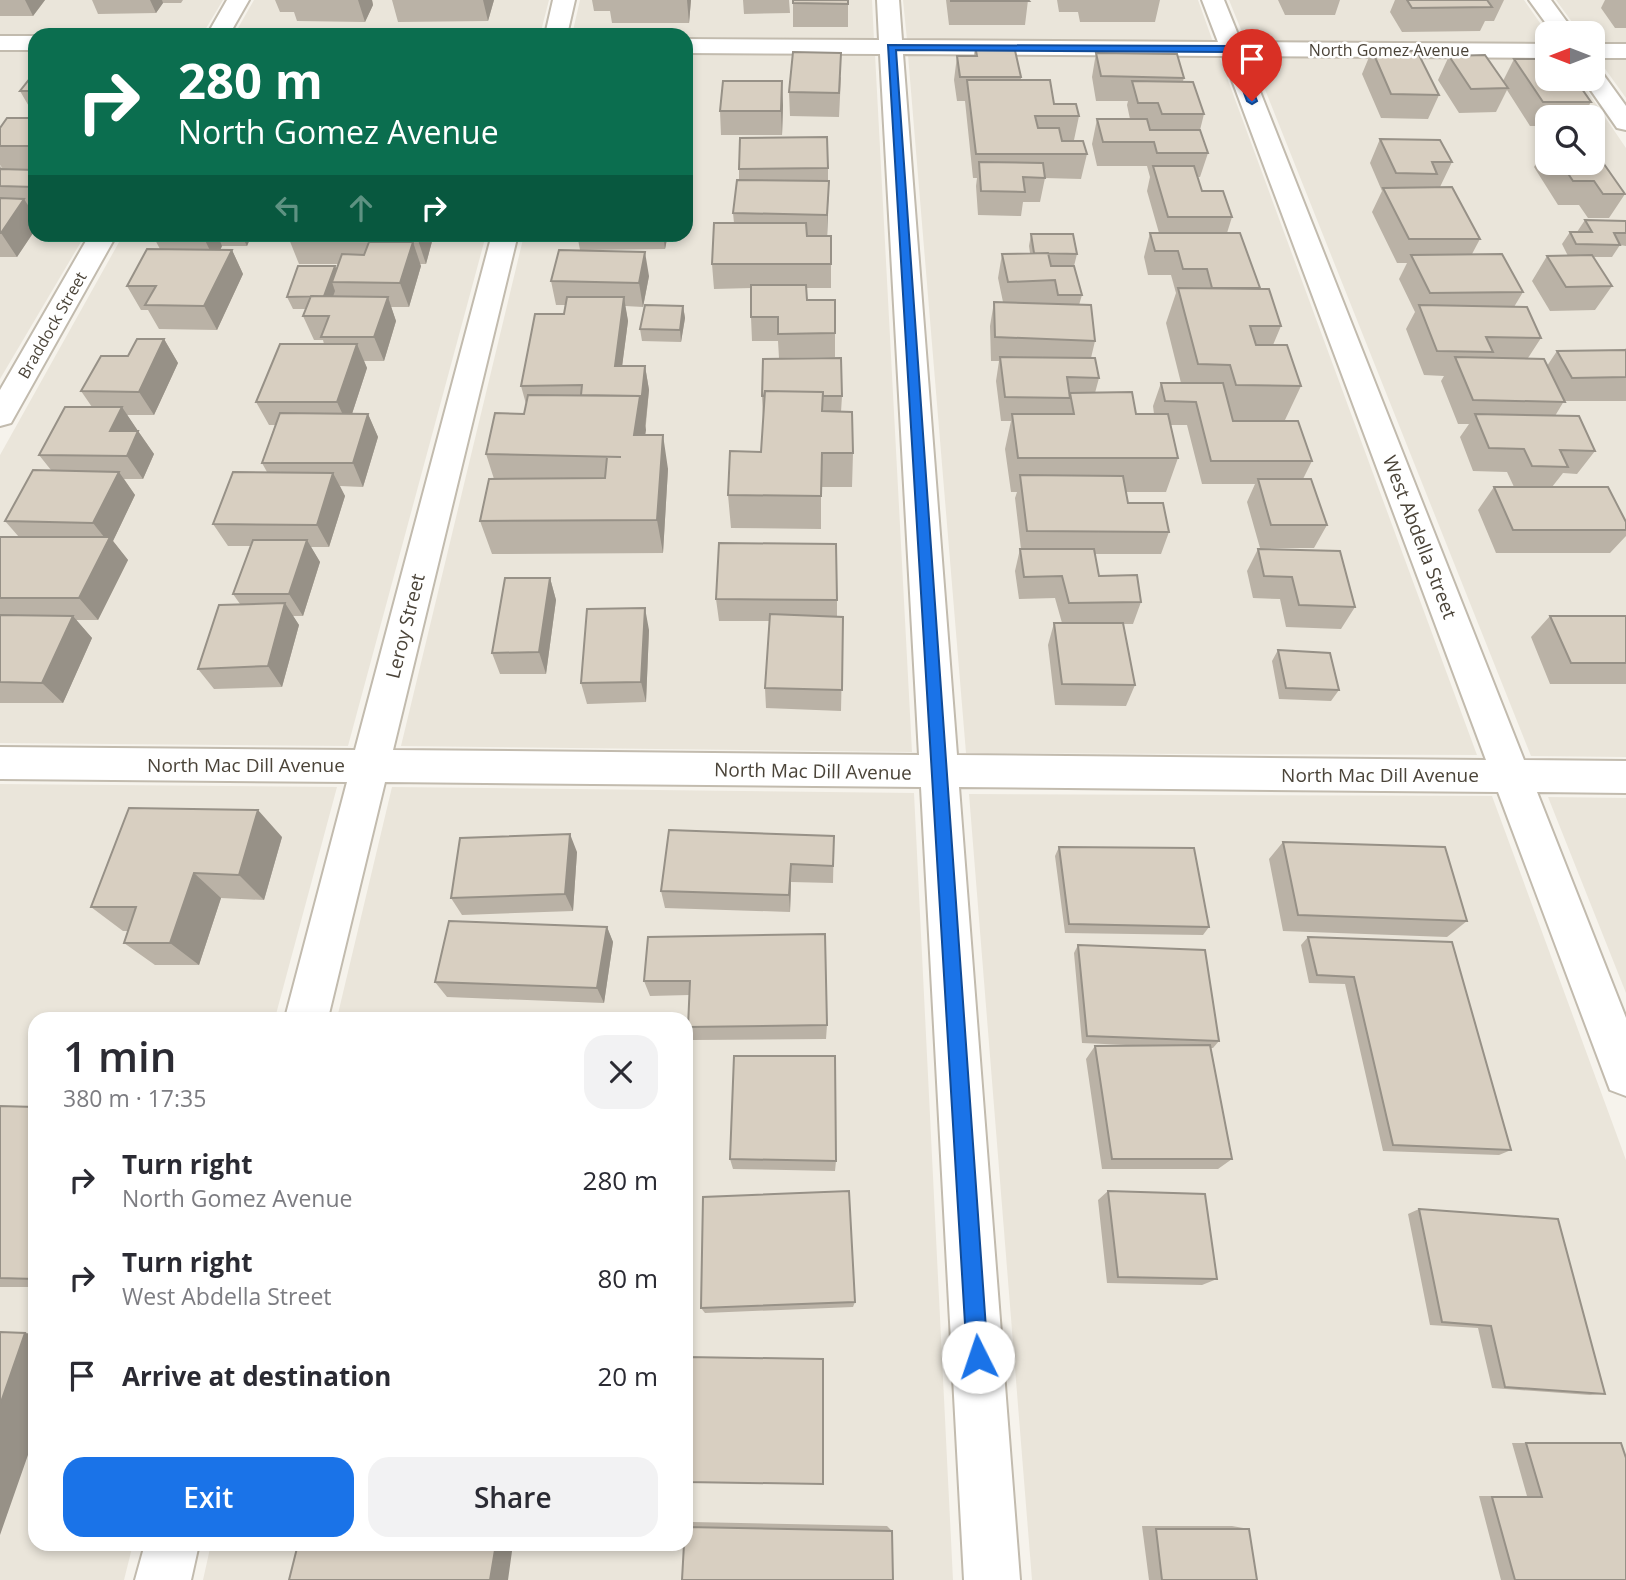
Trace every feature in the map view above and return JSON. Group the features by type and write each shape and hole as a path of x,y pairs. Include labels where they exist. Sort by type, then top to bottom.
{"street":[{"path":"222,28 238,0"},
{"path":"558,28 565,0"},
{"path":"888,0 992,1580"},
{"name":"West Abdella Street","path":"1213,0 1626,1074"},
{"path":"1540,0 1555,21"},
{"path":"0,43 28,43"},
{"name":"North Gomez Avenue","path":"693,46 1535,51"},
{"path":"1605,51 1626,51"},
{"path":"1604,91 1626,122"},
{"name":"Braddock Street","path":"0,416 99,242"},
{"name":"Leroy Street","path":"308,1012 503,242"},
{"name":"North Mac Dill Avenue","path":"0,763 1626,777"},
{"path":"163,1580 170,1551"}],"shaded area":[{"path":"0,0 223,0 206,28 28,28 28,36 0,36"},
{"path":"254,0 549,0 542,28 238,28"},
{"path":"580,0 872,0 874,40 693,37 693,28 574,28"},
{"path":"903,0 1198,0 1213,42 907,40"},
{"path":"1229,0 1524,0 1539,21 1535,21 1535,44 1246,42"},
{"path":"1556,0 1626,0 1626,44 1605,44 1605,21 1571,21"},
{"path":"0,50 28,50 28,242 81,242 0,379"},
{"path":"693,53 875,54 912,752 401,746 522,242 693,242"},
{"path":"908,55 1219,56 1477,755 966,753"},
{"path":"1252,57 1535,58 1535,91 1587,91 1597,105 1535,105 1535,175 1605,175 1605,117 1626,148 1626,757 1531,756"},
{"path":"1605,59 1626,59 1626,98 1605,69"},
{"path":"119,242 484,242 348,746 0,743 0,455"},
{"path":"0,784 337,787 277,1012 28,1012 28,1551 131,1551 124,1580 0,1580"},
{"path":"392,787 914,793 953,1580 203,1580 209,1551 693,1551 693,1012 338,1012"},
{"path":"969,794 1492,796 1626,1160 1626,1580 1032,1580"},
{"path":"1548,797 1626,798 1626,993"}],"building":[{"path":"793,0 848,0 848,4 793,3"},
{"path":"1028,0 1029,1 951,1"},
{"path":"1407,0 1487,0 1492,7 1412,8"},
{"path":"975,46 1014,46 1021,77 960,77 957,56 977,56"},
{"path":"1372,50 1417,51 1439,95 1391,94"},
{"path":"793,52 841,53 839,93 789,92"},
{"path":"1096,53 1177,54 1184,78 1101,76"},
{"path":"1485,55 1508,88 1471,89 1449,56"},
{"path":"1514,59 1535,59 1535,90"},
{"path":"967,80 1050,80 1054,104 1076,104 1079,116 1035,116 1038,128 1059,128 1062,141 1083,141 1087,154 976,154"},
{"path":"28,81 28,91 20,91"},
{"path":"723,81 782,81 781,111 720,111"},
{"path":"1132,81 1193,82 1204,114 1162,114 1158,103 1138,103"},
{"path":"1536,91 1583,91 1591,102 1543,102"},
{"path":"7,118 28,118 28,146 0,146 0,128"},
{"path":"1097,119 1147,119 1150,130 1200,130 1208,153 1157,153 1154,142 1103,142"},
{"path":"827,137 828,168 739,169 740,138"},
{"path":"1380,139 1440,140 1452,162 1432,162 1437,174 1396,173"},
{"path":"979,162 1043,163 1045,178 1023,177 1025,192 981,191"},
{"path":"1153,166 1194,166 1202,191 1223,191 1232,217 1168,217"},
{"path":"1605,166 1625,194 1603,194 1594,181 1573,181 1569,175 1605,175"},
{"path":"0,169 28,170 28,187 0,186"},
{"path":"737,180 829,181 827,215 733,213"},
{"path":"1452,187 1480,239 1409,239 1383,188"},
{"path":"0,198 24,199 1,233 0,233"},
{"path":"1585,220 1626,221 1626,233 1614,233 1620,245 1576,244 1570,232 1592,232"},
{"path":"714,223 806,223 807,236 831,236 831,264 712,264"},
{"path":"1150,233 1240,233 1260,288 1212,288 1207,269 1183,269 1178,251 1155,251"},
{"path":"1031,234 1073,234 1077,254 1034,253"},
{"path":"369,242 413,242 400,283 332,282 342,254 364,255"},
{"path":"147,249 232,250 204,306 145,305 156,286 127,286"},
{"path":"559,250 645,252 639,283 551,281"},
{"path":"1048,253 1051,266 1074,266 1082,295 1058,295 1055,280 1008,282 1002,254"},
{"path":"1502,254 1523,292 1430,293 1411,255"},
{"path":"1592,255 1612,286 1566,287 1547,256"},
{"path":"298,266 335,266 324,296 287,297"},
{"path":"751,285 806,285 807,300 835,300 835,333 778,334 778,317 751,317"},
{"path":"1178,288 1269,289 1281,326 1250,326 1256,345 1287,345 1301,386 1236,385 1230,365 1198,364"},
{"path":"311,296 388,297 374,337 321,337 329,316 303,316"},
{"path":"567,297 624,297 615,366 645,366 641,404 640,396 581,395 582,385 521,386 535,314 564,314"},
{"path":"994,302 1091,305 1095,341 995,337"},
{"path":"645,305 683,306 680,330 640,329"},
{"path":"1419,305 1527,307 1541,338 1486,337 1493,352 1437,351"},
{"path":"137,339 164,339 139,392 81,391 101,356 128,356"},
{"path":"280,344 357,344 337,402 256,402"},
{"path":"1626,350 1626,377 1572,378 1557,351"},
{"path":"1000,357 1095,358 1099,378 1067,377 1070,398 1005,397"},
{"path":"1455,357 1544,359 1565,402 1473,400"},
{"path":"841,358 842,396 823,396 823,392 765,391 762,396 763,359"},
{"path":"1161,383 1223,383 1233,421 1298,421 1312,461 1211,461 1196,402 1165,401"},
{"path":"765,391 823,392 822,411 852,412 853,453 822,453 821,496 728,495 730,451 761,452"},
{"path":"1132,392 1136,414 1168,414 1178,458 1018,458 1012,414 1074,414 1070,393"},
{"path":"528,395 640,396 634,435 663,435 657,520 480,521 489,479 605,478 607,457 621,457 486,454 495,413 524,414"},
{"path":"65,407 122,407 110,431 138,431 127,456 39,455"},
{"path":"280,413 368,414 353,463 262,463"},
{"path":"1475,414 1579,416 1595,451 1560,450 1568,467 1532,466 1524,449 1489,448"},
{"path":"33,470 119,472 93,523 5,521"},
{"path":"233,472 333,473 317,525 213,524"},
{"path":"1020,475 1123,476 1128,503 1163,503 1169,532 1027,531"},
{"path":"1258,479 1311,479 1327,525 1271,525"},
{"path":"1494,487 1608,487 1626,522 1626,530 1513,530"},
{"path":"0,537 110,537 79,598 0,598"},
{"path":"253,540 307,540 289,594 233,594"},
{"path":"719,543 836,544 837,600 716,599"},
{"path":"1020,549 1094,549 1099,576 1137,575 1141,602 1069,603 1062,576 1024,577"},
{"path":"1258,549 1340,551 1355,607 1299,605 1292,577 1264,576"},
{"path":"505,578 550,578 539,652 492,653"},
{"path":"285,603 268,666 198,669 219,605"},
{"path":"645,608 641,682 581,683 587,609"},
{"path":"770,614 843,617 842,690 765,688"},
{"path":"0,615 73,616 42,683 0,682"},
{"path":"1550,616 1626,616 1626,663 1571,663"},
{"path":"1054,623 1123,623 1135,685 1062,684"},
{"path":"1278,650 1330,653 1339,690 1286,688"},
{"path":"129,808 258,810 239,875 194,873 170,943 124,943 136,907 91,907"},
{"path":"669,830 834,836 833,866 791,864 789,895 661,891"},
{"path":"570,834 565,894 451,898 460,838"},
{"path":"1283,842 1445,847 1467,921 1298,915"},
{"path":"1059,847 1194,848 1209,927 1069,924"},
{"path":"449,921 607,927 597,988 435,982"},
{"path":"825,934 827,1025 693,1027 693,1012 689,1012 690,981 644,981 648,937"},
{"path":"1308,937 1452,942 1511,1150 1393,1145 1354,977 1317,975"},
{"path":"1078,945 1205,950 1219,1041 1087,1036"},
{"path":"1210,1045 1232,1159 1112,1159 1095,1046"},
{"path":"734,1056 835,1056 836,1161 730,1159"},
{"path":"0,1106 28,1107 28,1279 0,1278"},
{"path":"849,1191 855,1302 701,1308 703,1197"},
{"path":"1108,1191 1205,1194 1217,1279 1118,1277"},
{"path":"1419,1209 1558,1219 1605,1394 1505,1387 1491,1326 1442,1322"},
{"path":"0,1332 25,1333 0,1405"},
{"path":"693,1357 823,1359 823,1484 693,1482"},
{"path":"1526,1443 1621,1443 1626,1458 1626,1580 1515,1580 1492,1497 1542,1497"},
{"path":"693,1527 892,1531 893,1580 682,1580 684,1551 693,1551"},
{"path":"1156,1529 1249,1529 1257,1580 1162,1580"},
{"path":"296,1551 495,1551 490,1580 289,1580"}],"route":[{"path":"978,1357 891,47 1232,49 1252,101"}]}
